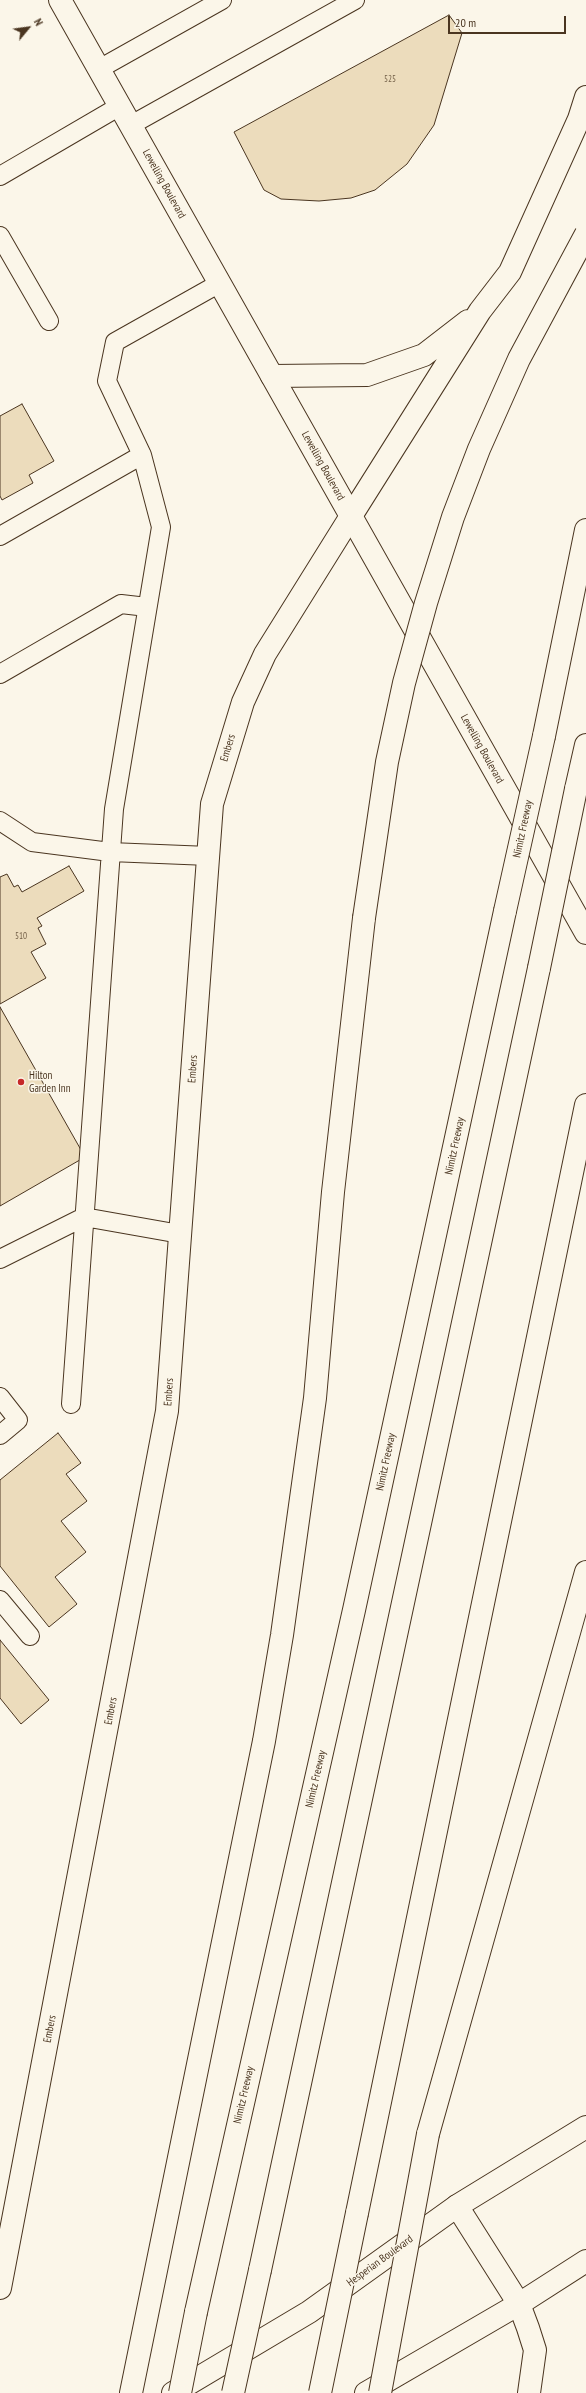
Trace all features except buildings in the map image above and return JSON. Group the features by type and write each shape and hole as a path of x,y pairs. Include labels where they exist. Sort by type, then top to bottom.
{"main road":[{"name":"Lewelling Boulevard","path":"60,0 586,933"},
{"path":"272,376 367,375 424,355 480,311 510,272 579,119 586,97"},
{"path":"131,2393 263,1748 282,1635 315,1398 333,1192 364,918 387,762 404,683 426,603 479,449 519,359 586,234"},
{"name":"Embers","path":"0,2288 167,1411 212,804 243,702 265,654 480,311"},
{"name":"Nimitz Freeway","path":"180,2393 196,2312 354,1610 544,736 586,530"},
{"path":"233,2393 586,745"},
{"path":"320,2393 586,1105"},
{"path":"380,2393 428,2134 586,1572"},
{"name":"Hesperian Boulevard","path":"173,2393 309,2312 457,2206 586,2127"},
{"path":"457,2206 519,2304 535,2350 528,2393"},
{"path":"366,2393 519,2304 586,2261"}],"lane":[{"path":"99,69 222,0"},
{"path":"131,126 355,0"},
{"path":"0,176 120,106"},
{"path":"0,236 49,321"},
{"path":"71,1404 114,809 161,527 142,455 107,381 115,342 220,283"},
{"path":"0,536 142,455"},
{"path":"0,674 121,604 147,607"},
{"path":"0,821 32,842 110,852 209,856"},
{"path":"0,1259 84,1217 180,1234"},
{"path":"0,1397 18,1420 0,1435"},
{"path":"0,1600 30,1636"}],"place":[{"name":"Hilton Garden Inn","path":"21,1082"}]}
